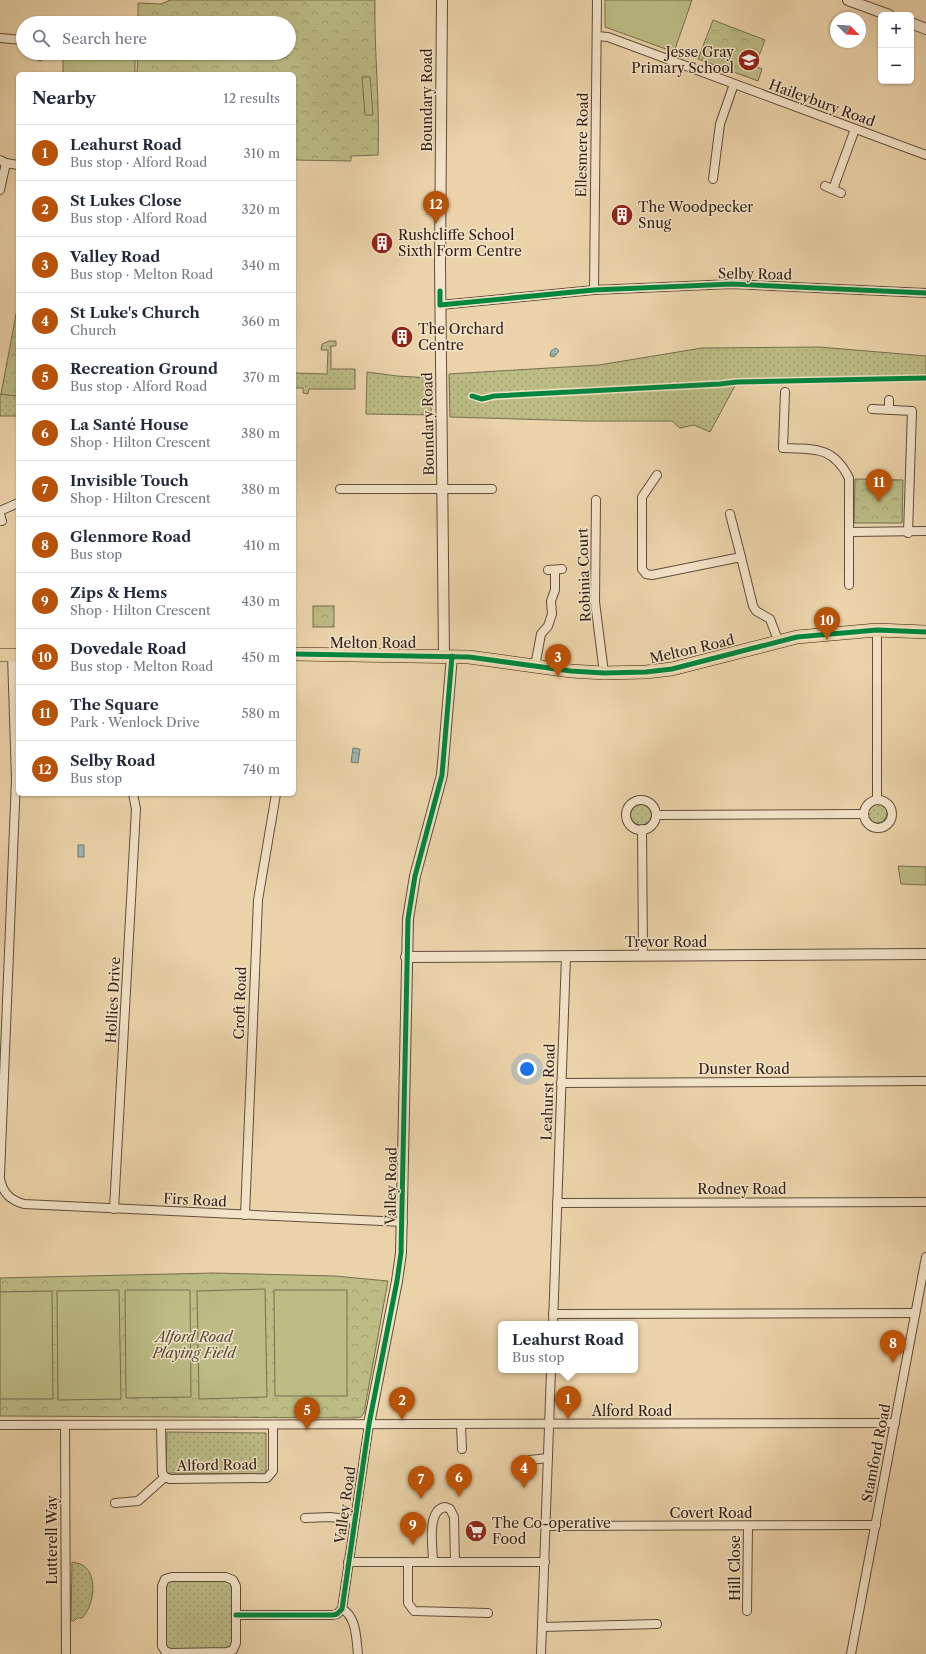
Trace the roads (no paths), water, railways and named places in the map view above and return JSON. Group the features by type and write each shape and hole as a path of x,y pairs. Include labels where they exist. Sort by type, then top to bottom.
{"main road":[{"name":"Melton Road","path":"296,654 448,656 604,673 646,672 672,669 778,640 806,635 877,630 926,632"}],"street":[{"name":"Boundary Road","path":"442,0 440,305 442,488 448,656"},
{"name":"Ellesmere Road","path":"594,290 597,0"},
{"path":"848,0 881,12"},
{"path":"914,24 926,29"},
{"name":"Haileybury Road","path":"597,36 608,37 926,155"},
{"path":"0,38 16,39"},
{"path":"713,179 720,124 734,84"},
{"path":"841,193 829,188 855,129"},
{"path":"0,190 3,162 16,165"},
{"name":"Selby Road","path":"440,305 594,290 732,284 926,293"},
{"path":"785,392 783,448 825,451 847,472 851,484 849,585"},
{"path":"889,400 889,410"},
{"path":"872,409 912,410 908,532"},
{"path":"657,475 642,497 642,569 646,574 652,575 741,557"},
{"path":"340,489 492,489"},
{"name":"Robinia Court","path":"596,500 595,602 604,673"},
{"path":"0,511 16,504"},
{"path":"730,514 753,606 756,611 770,619 778,640"},
{"path":"850,532 926,531"},
{"path":"535,666 541,634 548,626 552,614 551,601 554,590 555,570"},
{"path":"877,630 877,799"},
{"path":"10,655 16,761"},
{"name":"Valley Road","path":"342,1609 369,1424 397,1280 403,1222 406,957 408,919 415,876 442,775 448,656"},
{"path":"0,1175 16,796"},
{"name":"Hollies Drive","path":"114,1209 136,809 133,796"},
{"name":"Croft Road","path":"245,1215 258,900 276,796"},
{"path":"877,799 882,800 889,805 892,813 890,822 882,827 873,827 866,822 863,814 866,805 877,799"},
{"path":"646,800 653,806 656,819 650,826 642,829 633,827 627,820 627,810 632,803 646,800"},
{"path":"656,814 863,814"},
{"path":"642,829 643,956"},
{"name":"Trevor Road","path":"406,957 926,954"},
{"name":"Leahurst Road","path":"553,1321 566,956"},
{"name":"Dunster Road","path":"561,1083 926,1081"},
{"name":"Firs Road","path":"0,1179 7,1196 16,1202 24,1204 403,1222"},
{"name":"Rodney Road","path":"557,1203 926,1202"},
{"name":"Stamford Road","path":"851,1654 926,1257"},
{"path":"553,1314 916,1313"},
{"path":"541,1654 551,1373"},
{"name":"Alford Road","path":"0,1425 895,1423"},
{"path":"461,1424 462,1449"},
{"name":"Lutterell Way","path":"65,1425 66,1654"},
{"name":"Alford Road","path":"161,1425 162,1473 165,1478 170,1479 267,1478 273,1471 273,1425"},
{"path":"530,1460 548,1458"},
{"path":"115,1502 138,1502 165,1478"},
{"path":"433,1562 433,1517 438,1511 445,1507 450,1509 454,1517 455,1562"},
{"name":"Valley Road","path":"305,1518 330,1517 355,1520"},
{"name":"Covert Road","path":"546,1526 876,1525"},
{"name":"Hill Close","path":"747,1611 748,1526"},
{"path":"348,1562 545,1562"},
{"path":"408,1562 408,1602 414,1611 488,1613"},
{"path":"172,1577 226,1577 233,1580 236,1586 236,1615 236,1643 233,1650 227,1652 170,1653 165,1651 162,1646 162,1586 166,1580 172,1577"},
{"path":"236,1615 333,1615 337,1614 342,1609 347,1611 353,1621 358,1654"},
{"path":"542,1627 657,1624"}],"water":[{"path":"556,348 559,351 554,357 550,356 551,351"},
{"path":"353,748 360,749 358,763 351,762"},
{"path":"78,845 84,845 84,857 78,857"}],"place":[{"name":"Jesse Gray Primary School","path":"749,60"},
{"name":"The Woodpecker Snug","path":"622,215"},
{"name":"Selby Road","path":"436,224"},
{"name":"Rushcliffe School Sixth Form Centre","path":"382,243"},
{"name":"The Orchard Centre","path":"402,337"},
{"name":"The Square","path":"879,502"},
{"name":"Dovedale Road","path":"827,640"},
{"name":"Valley Road","path":"558,677"},
{"name":"Glenmore Road","path":"893,1363"},
{"name":"Leahurst Road","path":"568,1419"},
{"name":"St Lukes Close","path":"402,1420"},
{"name":"Recreation Ground","path":"307,1430"},
{"name":"St Luke's Church","path":"524,1488"},
{"name":"La Santé House","path":"459,1497"},
{"name":"Invisible Touch","path":"421,1499"},
{"name":"The Co-operative Food","path":"476,1531"},
{"name":"Zips & Hems","path":"413,1545"}],"park label":[{"name":"Alford Road Playing Field","path":"194,1346"}]}
